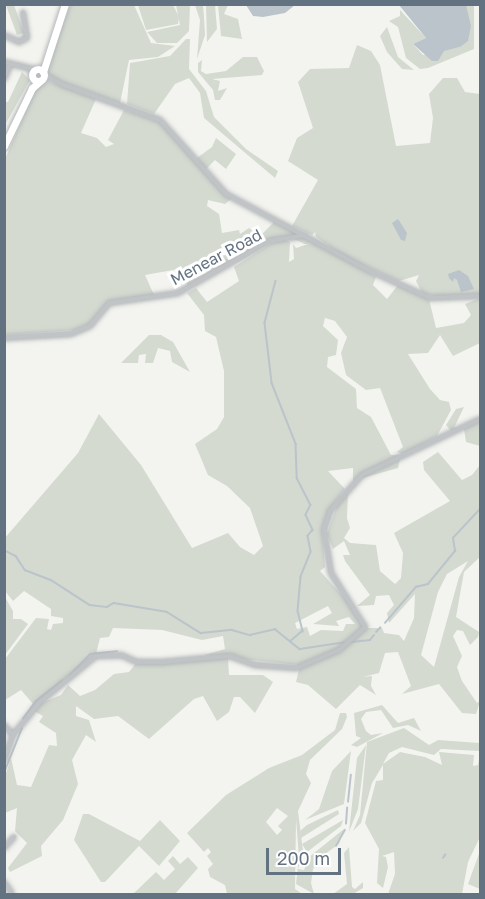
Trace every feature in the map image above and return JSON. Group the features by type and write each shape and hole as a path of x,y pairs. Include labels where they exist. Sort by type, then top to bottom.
{"highway":[{"path":"4,146 44,63 66,4"}],"street":[{"path":"4,35 19,42 25,40 29,33 23,12"},
{"path":"4,62 160,120 226,194 421,295 445,300 480,296"},
{"path":"4,79 10,65"},
{"name":"Menear Road","path":"4,338 71,334 90,326 110,303 178,293 269,242 306,235"},
{"path":"4,761 13,735 40,702 96,656 121,655 146,662 230,656 255,665 297,668 333,653 365,627 331,573 324,530 330,511 362,475 480,419"},
{"path":"4,725 13,735"},
{"path":"4,848 14,837"},
{"path":"4,882 12,894"}],"shaded area":[{"path":"6,5 14,5 24,33 17,35"},
{"path":"70,5 134,5 151,43 175,46 158,57 129,60 120,103 54,79 46,70"},
{"path":"138,5 173,5 179,17 178,24 146,30"},
{"path":"176,5 190,5 189,31 177,43 157,43 147,32 180,25"},
{"path":"195,5 203,5 205,35 197,59 200,20"},
{"path":"206,5 215,5 217,29 207,42"},
{"path":"218,5 228,5 224,14 238,19 242,39 221,36"},
{"path":"246,5 295,5 285,13 263,17 253,16"},
{"path":"399,5 466,5 471,26 468,41 460,47 444,51 438,61 432,61 413,44 426,38"},
{"path":"466,5 474,5 474,49 428,68 420,69 406,58 398,27 389,21 400,16 400,10 426,38 413,44 423,55 460,47"},
{"path":"387,27 398,57 414,70 402,69 387,52 380,36"},
{"path":"186,39 190,39 189,69 206,91 214,117 246,149 278,171 275,178 204,118 200,93 189,78 175,84 154,114 127,104 130,63 170,56"},
{"path":"357,45 371,51 380,65 396,146 430,143 433,118 429,94 443,78 457,78 465,92 480,94 480,294 445,298 422,293 416,281 419,275 399,281 346,257 316,237 315,232 312,235 292,226 318,180 288,161 297,138 313,128 298,82 310,69 349,68"},
{"path":"243,57 257,57 264,71 262,75 212,79 220,81 218,91 227,88 220,100 215,100 213,90 198,72 198,63 202,60 201,71 206,74 226,71"},
{"path":"22,72 30,80 5,125 5,102 8,102"},
{"path":"48,81 96,99 81,133 97,138 106,147 114,144 108,140 124,110 162,123 231,199 225,204 208,200 207,206 219,214 222,233 239,230 240,234 249,228 260,236 275,221 300,234 268,240 188,286 179,269 145,275 154,295 109,301 89,324 74,330 5,335 5,159 36,88"},
{"path":"216,138 236,154 226,169 215,160 206,169 197,158 212,147"},
{"path":"398,219 407,233 405,241 401,240 392,223"},
{"path":"304,237 311,239 376,277 373,285 387,299 398,285 429,299 436,328 464,323 471,315 465,304 480,298 480,343 453,356 440,335 428,353 408,354 430,389 440,400 449,402 451,410 437,436 404,454 397,452 403,447 380,388 366,390 346,375 341,353 347,337 335,321 325,318 323,326 338,340 336,355 328,357 327,367 356,389 357,408 371,417 391,455 401,455 353,481 353,468 328,471 345,489 328,511 322,528 325,567 320,571 356,611 363,628 382,628 384,633 399,635 404,641 414,618 415,594 389,623 387,613 394,605 389,595 376,596 374,605 357,606 370,595 345,561 343,555 350,555 344,541 333,549 327,534 338,502 348,492 347,518 350,528 344,538 350,543 376,545 380,571 395,584 401,578 403,553 394,533 450,501 424,470 423,462 438,452 462,480 472,475 480,465 480,557 464,572 456,617 479,632 478,637 470,645 463,631 457,630 453,636 462,656 457,667 462,681 477,703 480,701 476,714 462,713 439,684 402,694 411,686 398,652 385,653 379,673 363,677 372,676 371,686 376,695 360,685 336,709 308,685 296,682 300,665 204,655 225,649 223,636 202,640 162,630 113,628 109,637 100,638 96,654 34,705 21,690 5,700 5,659 36,618 49,619 47,629 51,630 53,624 63,623 63,618 51,616 51,609 24,591 13,601 5,591 4,539 78,453 99,414 141,465 192,548 228,533 240,547 254,555 263,546 250,508 227,486 208,475 195,444 217,429 224,417 224,371 216,337 205,331 204,315 187,293 196,288 207,302 239,281 234,267 272,243 285,240 290,242 289,262 294,259 293,244 296,248 314,242 305,244 294,239","holes":["468,561 459,577 434,667 421,655 438,592 447,574","328,606 332,613 313,624 339,626 336,621 349,617 355,624 346,624 343,631 321,630 310,636 307,627 297,629 295,623"]},
{"path":"459,270 468,276 474,289 461,292 457,280 454,278 453,282 449,278 448,274"},
{"path":"149,335 161,335 173,342 190,372 172,362 170,351 158,348 153,363 145,363 146,354 139,355 138,363 121,363"},
{"path":"464,407 454,428 460,427 451,431 446,425 456,409"},
{"path":"480,421 480,446 466,442 464,429"},
{"path":"400,459 398,468 359,479 363,475"},
{"path":"5,597 13,611 13,619 21,619 28,624 5,655"},
{"path":"228,658 229,675 263,675 273,682 255,713 240,697 234,697 229,712 217,721 203,696 194,699 149,739 118,716 94,719 76,706 76,716 89,720 96,742 86,735 72,760 78,784 63,820 41,846 42,856 10,872 8,868 27,843 15,831 17,808 5,813 5,776 11,758 17,785 31,787 49,745 57,746 56,733 39,722 43,716 34,711 41,703 61,695 68,685 80,696 95,690 114,674 129,672 136,663"},
{"path":"382,705 398,723 414,718 421,731 408,725 393,728 381,710 366,712 361,719 366,731 371,735 383,733 357,747 351,745 361,738 356,736 354,713"},
{"path":"340,713 346,713 347,717 342,729 310,760 306,774 311,783 298,811 303,851 298,869 304,870 309,857 344,829 339,844 322,856 313,869 311,883 314,894 296,884 299,857 296,819 295,889 302,894 227,894 225,885 210,877 208,869 213,864 207,856 211,852 208,848 204,852 187,833 226,795 269,768 302,755 335,730","holes":["277,808 288,816 278,826 282,830 277,835 266,822"]},
{"path":"404,728 429,745 438,740 480,743 480,751 441,749 434,755 402,747 389,753 383,764 400,752 425,757 442,765 439,752 474,755 473,766 478,765 480,754 480,837 468,862 462,894 388,894 395,874 394,852 382,856 386,857 388,867 383,888 377,883 379,849 365,823 376,781 383,780 383,765 372,783 361,823 353,831 360,815 367,742"},
{"path":"366,745 358,809 349,832 357,758"},
{"path":"351,751 344,804 305,820 319,809 332,771"},
{"path":"338,810 339,814 301,838 300,831 307,825"},
{"path":"83,814 89,814 140,841 160,820 180,841 159,866 139,846 105,882 101,882 74,840"},
{"path":"343,820 341,826 307,852 302,844"},
{"path":"349,847 352,887 355,889 363,882 363,888 353,894 333,894 347,884 344,853"},
{"path":"480,851 480,889 468,884"},
{"path":"173,856 180,864 188,857 198,868 175,894 133,894 156,872 164,880 175,869 168,861"}],"waterway":[{"path":"276,281 265,323 272,383 296,444 297,478 311,505 306,515 313,530 308,536 311,552 301,577 298,611 303,631 291,641"},
{"path":"385,623 416,587 428,584 455,551 453,538 480,509"},
{"path":"4,550 16,556 25,570 51,580 90,605 107,607 114,603 167,612 201,633 232,630 250,635 275,629 300,649 347,642"},
{"path":"376,632 380,628"},
{"path":"352,642 370,640 374,635"},
{"path":"70,675 90,654 117,651"},
{"path":"23,719 36,701 62,681"},
{"path":"4,773 22,728"},
{"path":"348,802 351,775"},
{"path":"346,824 347,808"},
{"path":"336,846 345,830"}]}
